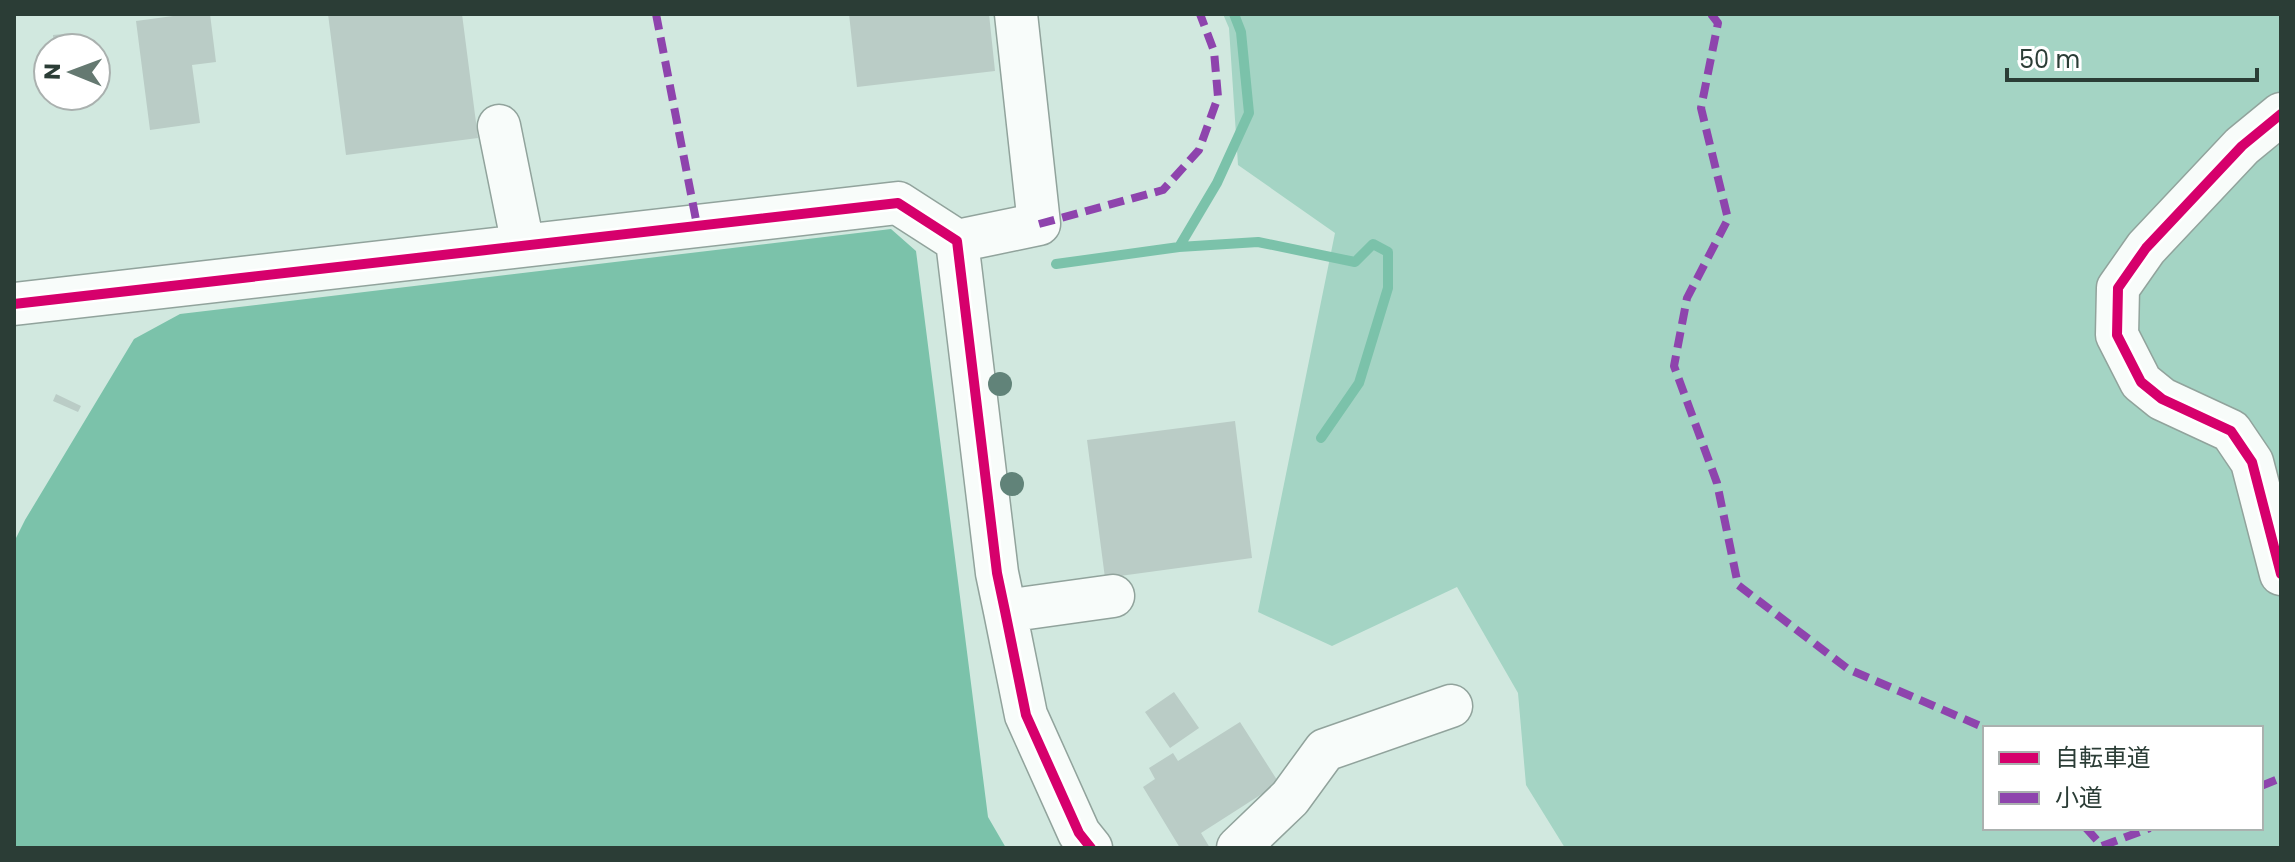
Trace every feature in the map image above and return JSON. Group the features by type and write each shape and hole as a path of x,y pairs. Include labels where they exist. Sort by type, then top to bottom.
{"street":[{"path":"14,304 898,203 957,241 1039,224 1016,14"},
{"path":"2281,114 2242,146 2146,248 2118,288 2117,335 2141,382 2162,399 2231,431 2252,462 2281,574"},
{"path":"499,126 523,245"},
{"path":"957,241 995,558 1026,715 1079,833 1091,848"},
{"path":"1005,611 1113,596"},
{"path":"1238,848 1290,798 1325,750 1451,706"}],"shaded area":[{"path":"1223,14 2281,14 2281,848 1565,848 1526,785 1518,693 1457,587 1332,646 1258,612 1335,233 1238,165 1229,28"},
{"path":"891,229 916,251 988,817 1006,848 14,848 14,542 134,339 180,314"}],"building":[{"path":"210,14 216,62 192,65 200,123 150,130 136,21"},
{"path":"328,14 462,14 478,138 346,155"},
{"path":"849,14 989,14 995,71 857,87"},
{"path":"56,394 81,406 78,412 53,401"},
{"path":"1235,421 1252,558 1105,578 1087,440"},
{"path":"1174,692 1199,728 1170,748 1145,712"},
{"path":"1240,722 1279,783 1201,833 1210,848 1180,848 1143,787 1155,779 1149,768 1173,753 1178,761"}],"waterway":[{"path":"1056,264 1179,247 1217,183 1249,113 1241,32 1234,14"},
{"path":"1179,247 1258,242 1355,262 1373,244 1388,252 1388,288 1359,383 1321,438"}],"marked path":[{"path":"656,14 697,225"},
{"path":"1039,224 1163,190 1199,150 1218,97 1214,51 1200,14"},
{"path":"1711,14 1718,23 1701,108 1728,219 1687,298 1674,366 1717,483 1738,585 1848,669 1983,727"},
{"path":"2263,785 2281,778"},
{"path":"2088,830 2102,846 2145,830"}],"cycle path":[{"path":"2281,114 2242,146 2146,248 2118,288 2117,335 2141,382 2162,399 2231,431 2252,462 2281,574"},
{"path":"14,304 898,203 957,241 997,573 1026,715 1079,833 1091,848"}]}
